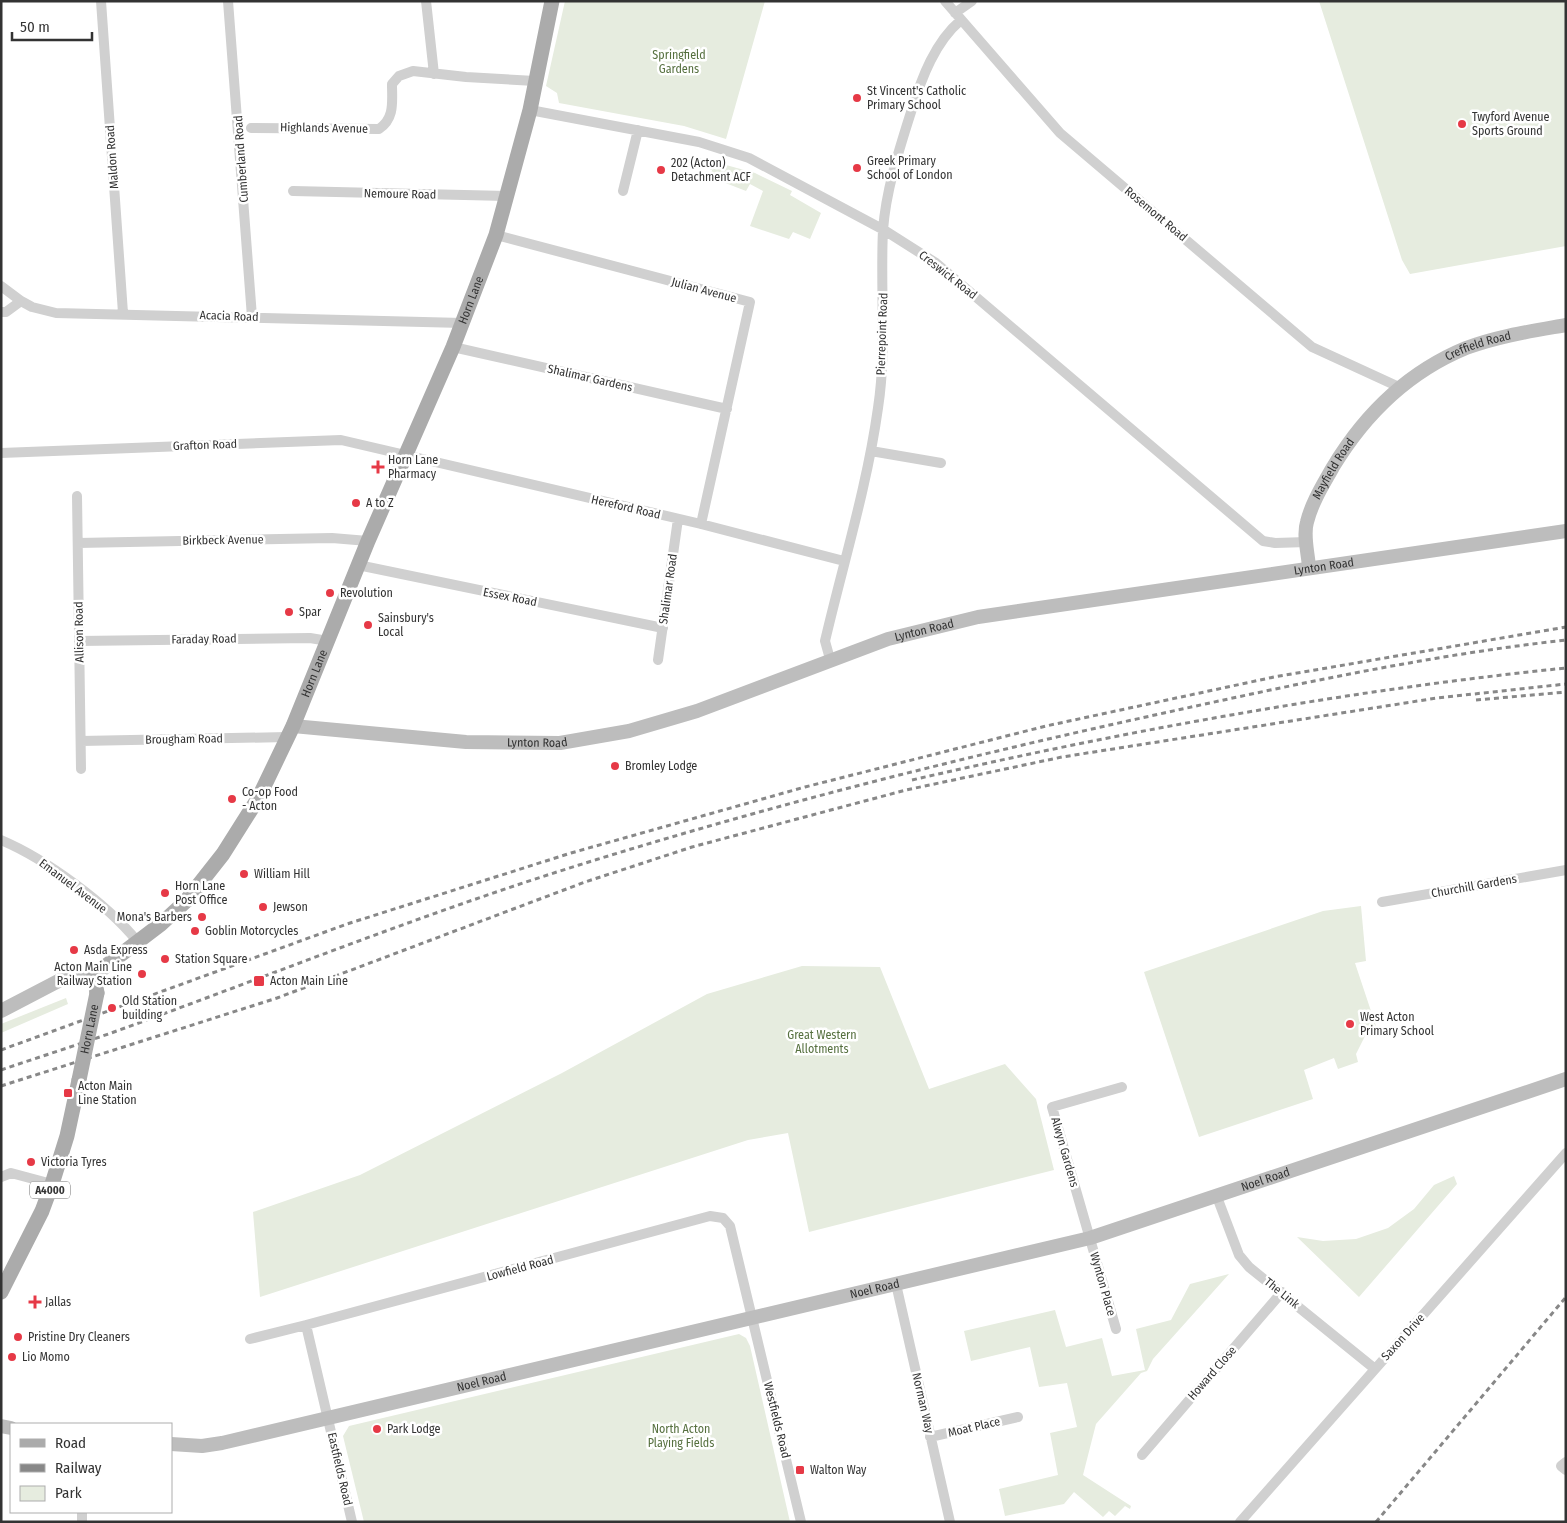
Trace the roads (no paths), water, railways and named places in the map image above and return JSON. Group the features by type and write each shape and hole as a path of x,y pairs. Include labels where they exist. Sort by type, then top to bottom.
{"main road":[{"name":"Horn Lane","path":"1,1292 42,1211 67,1136 97,993 94,975 161,924 186,901 223,854 258,797 290,732 368,541 407,456 463,323 496,234 530,110 552,1"}],"street":[{"name":"Maldon Road","path":"101,1 123,313"},
{"name":"Cumberland Road","path":"228,1 252,316"},
{"path":"426,1 434,74"},
{"name":"Rosemont Road","path":"945,1 1060,133 1312,347 1399,387"},
{"name":"Pierrepoint Road","path":"830,659 825,641 871,451 879,406 882,356 884,230 902,142 919,86 947,32 972,1"},
{"name":"Highlands Avenue","path":"251,128 379,129 388,122 392,109 392,84 399,76 413,70 434,74 536,81"},
{"name":"Creswick Road","path":"530,110 699,142 750,158 884,230 936,263 1263,541 1275,543 1307,542"},
{"path":"623,191 638,130"},
{"name":"Nemoure Road","path":"293,191 507,196"},
{"name":"Julian Avenue","path":"496,234 750,302 701,524"},
{"name":"Acacia Road","path":"1,286 32,307 56,313 252,316 463,323"},
{"path":"1,312 6,312 21,300"},
{"name":"Creffield Road","path":"1399,387 1425,370 1466,348 1502,337 1566,325"},
{"name":"Shalimar Gardens","path":"453,347 726,409"},
{"name":"Mayfield Road","path":"1309,567 1306,524 1323,485 1348,442 1379,404 1399,387"},
{"name":"Grafton Road","path":"1,453 342,440 407,456"},
{"path":"871,451 940,463"},
{"name":"Hereford Road","path":"407,456 701,524 844,561"},
{"name":"Allison Road","path":"77,496 81,769"},
{"name":"Shalimar Road","path":"658,660 678,519"},
{"name":"Lynton Road","path":"290,732 466,742 560,743 629,731 697,711 830,659 888,639 978,617 1309,567 1566,531"},
{"name":"Birkbeck Avenue","path":"78,542 332,538 368,541"},
{"name":"Essex Road","path":"358,565 663,628"},
{"name":"Faraday Road","path":"79,641 310,638 328,641"},
{"name":"Brougham Road","path":"81,741 290,732"},
{"name":"Emanuel Avenue","path":"1,840 35,858 64,878 121,921 137,941"},
{"name":"Churchill Gardens","path":"1382,902 1566,870"},
{"path":"1,1011 68,976 94,975"},
{"name":"Noel Road","path":"172,1444 202,1446 222,1443 1090,1238 1566,1079"},
{"name":"Alwyn Gardens","path":"1090,1238 1052,1107 1122,1087"},
{"name":"Saxon Drive","path":"1240,1522 1566,1153"},
{"path":"1,1177 11,1173 52,1184"},
{"name":"The Link","path":"1217,1197 1239,1255 1249,1267 1375,1369"},
{"name":"Lowfield Road","path":"250,1340 710,1216 723,1218 730,1226 753,1319"},
{"name":"Wynton Place","path":"1090,1238 1116,1329"},
{"name":"Norman Way","path":"896,1284 950,1522"},
{"name":"Howard Close","path":"1142,1455 1282,1292"},
{"name":"Westfields Road","path":"753,1319 801,1522"},
{"path":"306,1325 328,1417"},
{"name":"Eastfields Road","path":"328,1417 352,1522"},
{"name":"Moat Place","path":"930,1437 1018,1417"},
{"path":"1566,1462 1561,1466 1566,1470"}],"railway":[{"path":"1,1050 347,924 571,853 805,787 1046,726 1274,677 1566,627"},
{"path":"1,1070 110,1034 464,903 579,865 724,822 1016,746 1264,691 1414,662 1566,640"},
{"path":"912,780 1074,745 1238,714 1402,688 1566,668"},
{"path":"1,1086 277,998 585,882 692,847 906,790 1062,757 1437,698 1566,684"},
{"path":"1476,700 1566,692"},
{"path":"1376,1522 1566,1297"}],"place":[{"name":"St Vincent's Catholic Primary School","path":"857,98"},
{"name":"Twyford Avenue Sports Ground","path":"1462,124"},
{"name":"Greek Primary School of London","path":"857,168"},
{"name":"202 (Acton) Detachment ACF","path":"661,170"},
{"name":"Horn Lane Pharmacy","path":"378,467"},
{"name":"A to Z","path":"356,503"},
{"name":"Revolution","path":"330,593"},
{"name":"Spar","path":"289,612"},
{"name":"Sainsbury's Local","path":"368,625"},
{"name":"Bromley Lodge","path":"615,766"},
{"name":"Co-op Food - Acton","path":"232,799"},
{"name":"William Hill","path":"244,874"},
{"name":"Horn Lane Post Office","path":"165,893"},
{"name":"Jewson","path":"263,907"},
{"name":"Mona's Barbers","path":"202,917"},
{"name":"Goblin Motorcycles","path":"195,931"},
{"name":"Asda Express","path":"74,950"},
{"name":"Station Square","path":"165,959"},
{"name":"Acton Main Line Railway Station","path":"142,974"},
{"name":"Acton Main Line","path":"259,981"},
{"name":"Old Station building","path":"112,1008"},
{"name":"West Acton Primary School","path":"1350,1024"},
{"name":"Acton Main Line Station","path":"68,1093"},
{"name":"Victoria Tyres","path":"31,1162"},
{"name":"Jallas","path":"35,1302"},
{"name":"Pristine Dry Cleaners","path":"18,1337"},
{"name":"Lio Momo","path":"12,1357"},
{"name":"Park Lodge","path":"377,1429"},
{"name":"Walton Way","path":"800,1470"}],"park label":[{"name":"Springfield Gardens","path":"679,62"},
{"name":"Great Western Allotments","path":"822,1042"},
{"name":"North Acton Playing Fields","path":"681,1436"}]}
